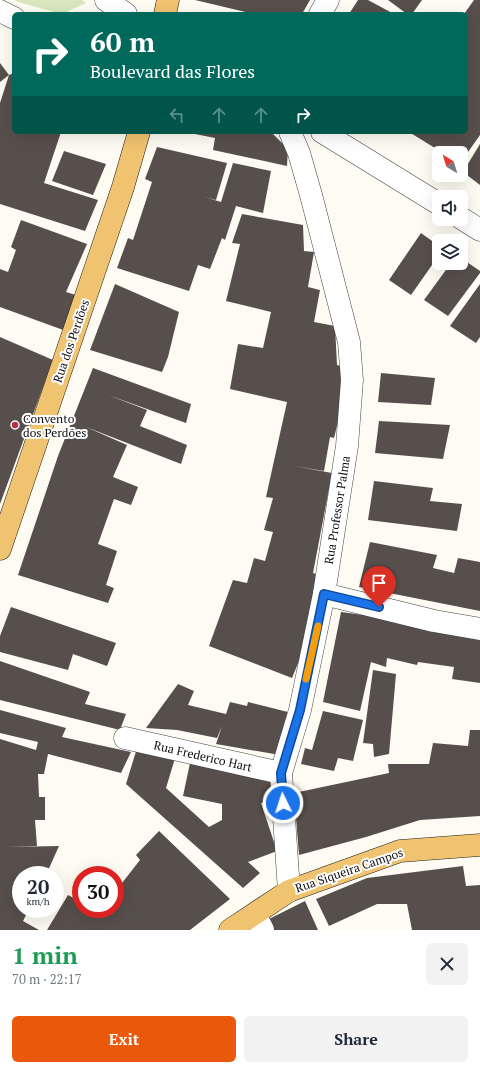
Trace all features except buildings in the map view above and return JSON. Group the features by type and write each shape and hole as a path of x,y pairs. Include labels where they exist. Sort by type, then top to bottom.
{"main road":[{"path":"166,12 168,0"},
{"name":"Rua dos Perdões","path":"0,549 123,186 138,134"},
{"name":"Rua Siqueira Campos","path":"230,930 259,922 288,891 400,851 480,845"}],"street":[{"path":"321,12 328,0"},
{"path":"0,11 12,17"},
{"name":"Rua Professor Palma","path":"288,891 281,773 300,710 324,594 347,446 351,372 349,342 345,326 311,195 299,153 291,134"},
{"path":"325,134 432,200"},
{"path":"468,222 480,230"},
{"path":"324,594 434,621 480,629"},
{"name":"Rua Frederico Hart","path":"125,738 281,773"}],"green space":[{"path":"15,0 82,0 86,3 66,12 55,12"}],"slow traffic":[{"path":"306,679 318,626"}],"place":[{"name":"Convento dos Perdões","path":"15,425"}],"route":[{"path":"283,803 281,773 300,710 324,594 379,607"}]}
